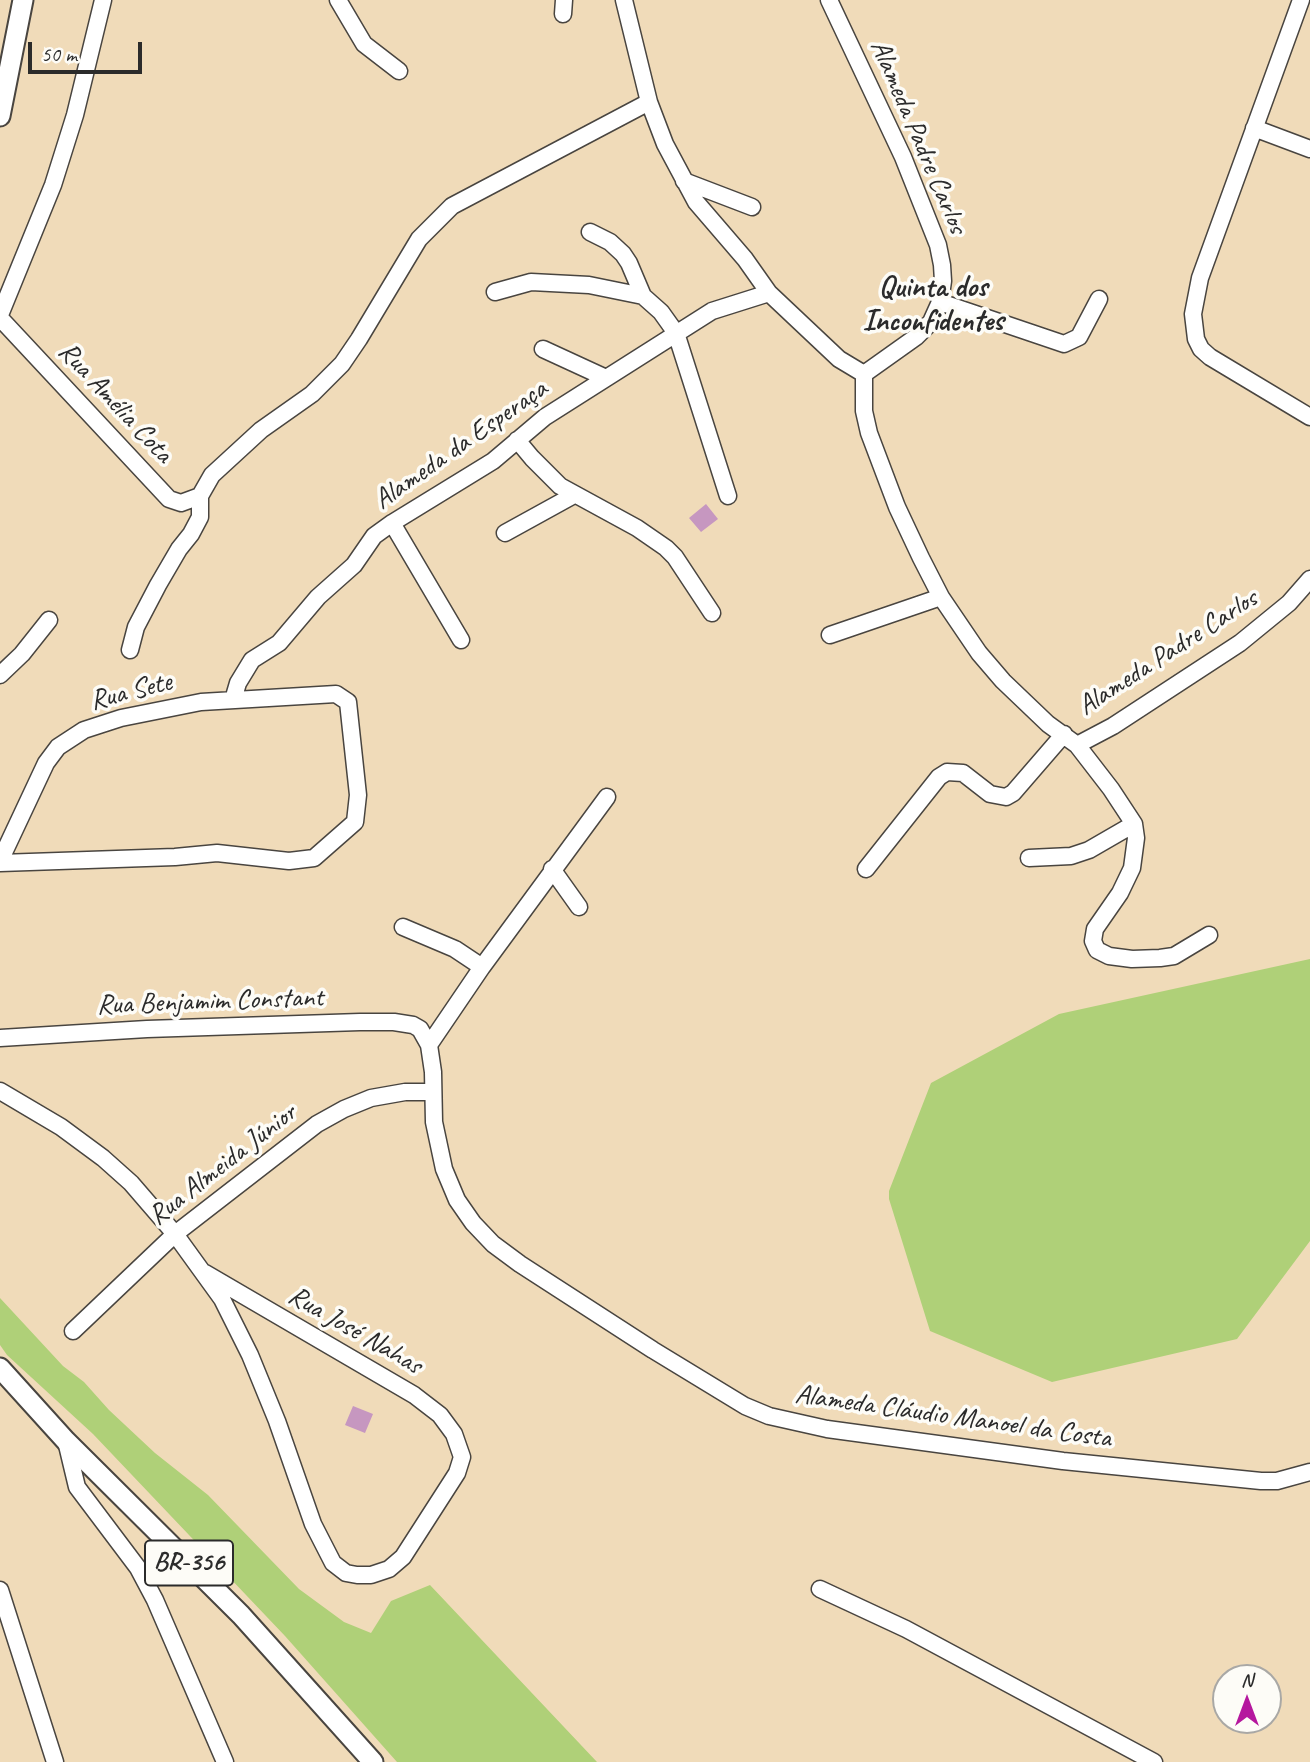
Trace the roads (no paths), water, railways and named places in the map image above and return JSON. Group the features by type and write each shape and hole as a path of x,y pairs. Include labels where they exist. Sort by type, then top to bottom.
{"main road":[{"path":"0,116 23,0"},
{"name":"BR-356","path":"0,1368 66,1441 241,1615 373,1762"}],"street":[{"path":"0,317 53,185 75,115 103,0"},
{"path":"338,0 364,44 400,71"},
{"path":"624,0 649,103 665,144 696,202 745,258 769,293 839,359 864,374"},
{"name":"Alameda Padre Carlos","path":"829,0 903,157 937,245 943,281 940,302 931,322 923,331 864,374 864,411 869,433 897,507 941,597 964,634 1003,681 1048,723 1070,739 1113,726 1240,643 1289,603 1310,579"},
{"path":"1301,0 1200,278 1195,297 1193,327 1201,349 1210,357 1310,417"},
{"path":"130,650 136,627 158,584 200,517 200,496 212,475 261,430 312,394 342,365 418,239 452,206 649,103"},
{"path":"1254,128 1310,149"},
{"path":"684,181 752,207"},
{"path":"590,232 610,242 623,254 643,296 662,312 676,333 728,496"},
{"path":"495,292 523,283 555,282 589,285 643,296"},
{"name":"Alameda da Esperaça","path":"233,699 238,683 252,660 279,643 318,597 354,565 374,536 494,461 545,417 676,333 712,311 769,293"},
{"path":"940,302 1064,344 1079,337 1099,299"},
{"name":"Rua Amélia Cota","path":"0,317 169,499 181,503 200,496"},
{"path":"543,349 606,378"},
{"path":"517,440 560,486 637,528 666,548 675,557 712,613"},
{"path":"505,533 574,495"},
{"path":"392,523 461,640"},
{"path":"830,635 941,597"},
{"path":"0,675 22,654 49,620"},
{"name":"Rua Sete","path":"336,694 348,702 358,795 355,822 314,858 289,861 217,853 175,857 0,862 46,763 58,747 84,730 121,718 201,702 233,699 336,694"},
{"path":"866,869 939,778 947,772 963,773 990,794 1006,797 1070,739 1111,789 1134,824 1135,859 1120,893 1095,929 1093,941 1097,950 1109,956 1132,959 1160,958 1174,956 1209,935"},
{"path":"429,1045 482,967 607,797"},
{"path":"1029,858 1071,856 1089,850 1134,824"},
{"path":"552,870 579,907"},
{"path":"403,927 455,949 482,967"},
{"name":"Rua Benjamim Constant","path":"0,1038 147,1029 360,1022 405,1023 420,1029"},
{"name":"Alameda Cláudio Manoel da Costa","path":"420,1029 429,1045 436,1141 457,1200 473,1223 493,1244 653,1350 760,1413 867,1436 1212,1478 1273,1481 1310,1472"},
{"path":"0,1091 61,1127 103,1158 131,1183 205,1273"},
{"name":"Rua Almeida Júnior","path":"73,1331 175,1234 317,1124 371,1098 405,1092 433,1092"},
{"name":"Rua José Nahas","path":"205,1273 414,1395 448,1424 462,1451 461,1464 397,1564 371,1575 357,1575 339,1569 327,1553 313,1524 277,1421 250,1355 222,1299 205,1273"},
{"path":"66,1441 78,1487 138,1568 155,1600 225,1762"},
{"path":"820,1589 906,1629 1154,1762"},
{"path":"0,1590 55,1762"}],"district":[{"name":"Quinta dos Inconfidentes","path":"933,305"}]}
